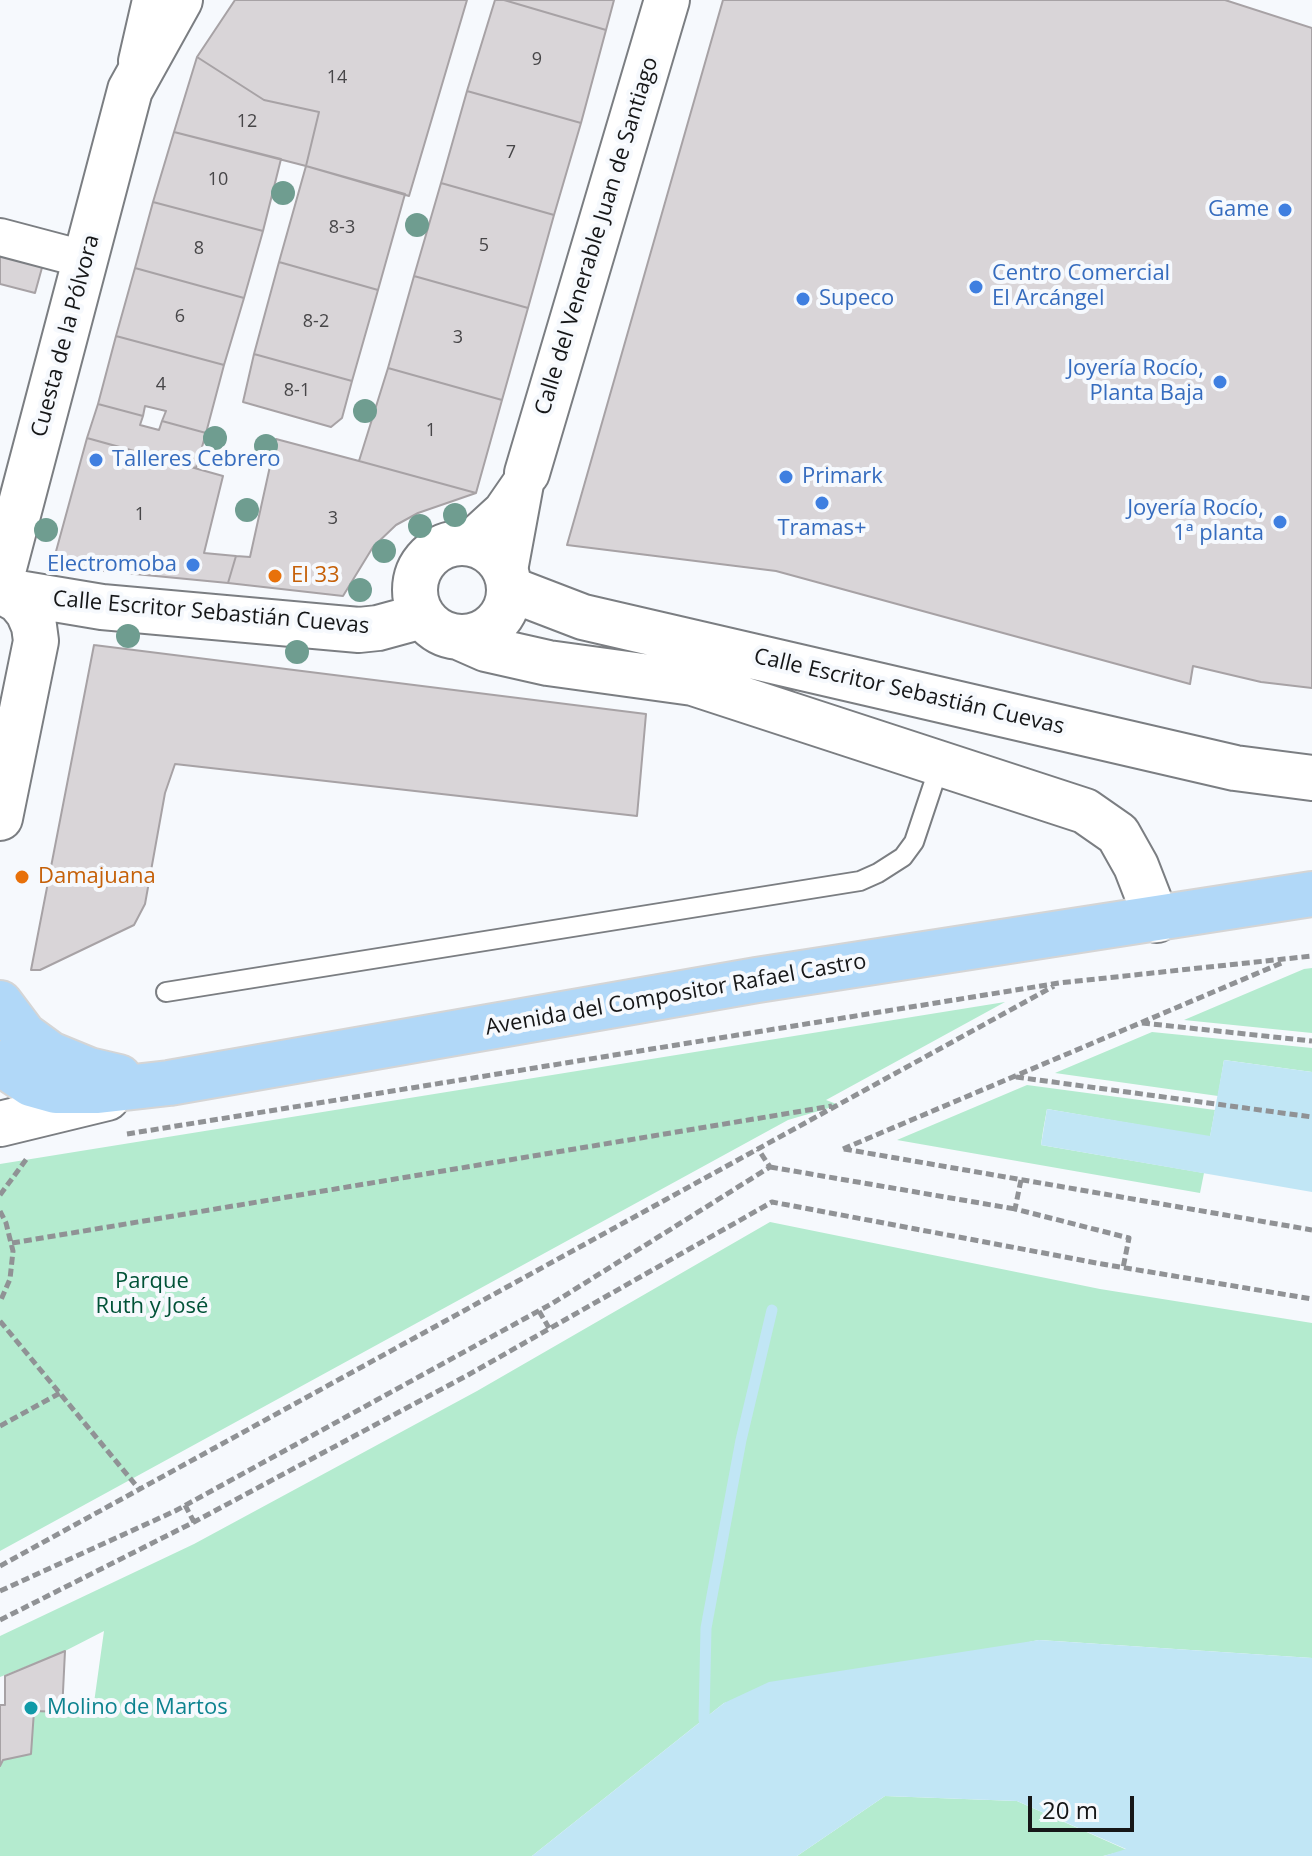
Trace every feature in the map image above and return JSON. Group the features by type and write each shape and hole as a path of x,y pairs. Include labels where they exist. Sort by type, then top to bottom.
{"main road":[{"name":"Avenida del Compositor Rafael Castro","path":"169,1083 757,980 1312,894"},
{"name":"Avenida del Compositor Rafael Castro","path":"1171,918 1312,908"},
{"path":"0,1003 24,1035 63,1061 113,1076 169,1083"},
{"path":"0,1063 31,1084 56,1091 98,1091 169,1083"}],"street":[{"name":"Cuesta de la Pólvora","path":"0,583 87,260 151,0"},
{"name":"Cuesta de la Pólvora","path":"130,90 180,0"},
{"name":"Calle del Venerable Juan de Santiago","path":"509,582 527,473 667,0"},
{"path":"0,237 87,260"},
{"name":"Calle del Venerable Juan de Santiago","path":"466,543 502,510 527,473"},
{"path":"466,543 493,554 509,582 508,604 501,618 490,629 476,636 461,638 445,636 432,628 422,616 414,587 426,559 451,544 466,543"},
{"name":"Calle Escritor Sebastián Cuevas","path":"509,582 583,617 1235,768 1312,778"},
{"path":"0,590 19,601 28,612 36,641 0,818"},
{"name":"Calle Escritor Sebastián Cuevas","path":"0,590 102,607 359,630 422,616"},
{"name":"Calle Escritor Sebastián Cuevas","path":"461,638 486,649 548,663 693,683 1085,811 1118,834 1171,918"},
{"path":"19,1141 169,1083"}],"lane":[{"path":"166,992 860,881 903,857 914,842 940,764"}],"path":[{"path":"113,1136 1059,983 1312,956"},
{"path":"1292,959 843,1149 1312,1230"},
{"path":"0,1566 1059,983"},
{"path":"1139,1023 1312,1041"},
{"path":"1014,1077 1312,1117"},
{"path":"12,1243 839,1105"},
{"path":"0,1195 19,1141"},
{"path":"758,1149 770,1167"},
{"path":"0,1591 185,1505 539,1311 770,1167 1015,1209 1129,1238 1123,1268"},
{"path":"1015,1209 1021,1180"},
{"path":"0,1620 194,1522 772,1202 1123,1268 1312,1299"},
{"path":"0,1211 12,1243 13,1265 0,1302"},
{"path":"539,1311 549,1328"},
{"path":"0,1321 139,1489"},
{"path":"0,1426 60,1393"},
{"path":"185,1505 194,1522"}],"green space":[{"path":"1312,968 1312,1033 1184,1020 1304,969"},
{"name":"Parque Ruth y José","path":"1005,1002 826,1100 839,1105 788,1120 0,1551 0,1164"},
{"path":"1152,1032 1312,1048 1312,1072 1224,1060 1218,1096 1055,1073"},
{"path":"1027,1085 1215,1110 1210,1137 1047,1109 1043,1131 1041,1145 1204,1173 1200,1193 897,1140"},
{"path":"770,1222 1100,1289 1312,1323 1312,1658 1039,1640 724,1703 532,1856 0,1856 0,1766 3,1760 31,1754 34,1711 92,1717 104,1631 65,1651 0,1677 0,1636 194,1544 477,1391"},
{"path":"885,1796 1017,1801 1127,1850 1103,1856 797,1856"}],"water":[{"path":"1224,1060 1312,1072 1312,1192 1041,1145 1047,1109 1210,1136"},
{"path":"1039,1640 1312,1658 1312,1856 1104,1856 1126,1849 1017,1801 885,1796 797,1856 532,1856 724,1703 769,1682"}],"building":[{"path":"235,0 467,0 409,196 306,166 319,112 264,100 197,57"},
{"path":"495,0 606,30 581,123 467,91"},
{"path":"504,0 614,0 606,30"},
{"name":"Centro Comercial El Arcángel","path":"723,0 1225,0 1312,28 1312,688 1261,682 1193,666 1190,684 776,571 567,545"},
{"path":"197,57 264,100 319,112 306,166 174,132"},
{"path":"467,91 581,123 554,215 441,183"},
{"path":"174,132 281,159 263,231 153,202"},
{"path":"306,166 405,194 378,290 279,262"},
{"path":"441,183 554,215 528,308 414,276"},
{"path":"153,202 263,231 244,298 135,268"},
{"path":"0,252 43,264 35,293 0,284"},
{"path":"279,262 378,290 352,381 254,354"},
{"path":"135,268 244,298 224,365 116,336"},
{"path":"414,276 528,308 502,400 388,368"},
{"path":"116,336 224,365 206,433 162,421 166,411 145,406 143,416 98,404"},
{"path":"254,354 352,381 342,418 331,427 243,402"},
{"path":"388,368 502,400 476,493 359,461"},
{"path":"98,404 143,416 140,425 159,430 162,421 206,433 196,468 87,438"},
{"path":"87,438 223,476 204,553 236,556 228,583 52,566"},
{"path":"276,439 476,493 418,513 396,525 373,547 343,596 228,583 236,556 250,557"},
{"path":"94,645 646,714 637,816 175,764 165,793 145,904 134,925 40,970 31,970"},
{"name":"Molino de Martos","path":"65,1651 62,1712 34,1711 31,1754 3,1760 0,1766 0,1705 5,1705 5,1676"}],"waterway":[{"path":"706,1730 706,1628 741,1440 772,1310"}],"place":[{"name":"Game","path":"1285,210"},
{"name":"Centro Comercial El Arcángel","path":"976,287"},
{"name":"Supeco","path":"803,299"},
{"name":"Joyería Rocío, Planta Baja","path":"1220,382"},
{"name":"Talleres Cebrero","path":"96,460"},
{"name":"Primark","path":"786,477"},
{"name":"Tramas+","path":"822,503"},
{"name":"Joyería Rocío, 1ª planta","path":"1280,522"},
{"name":"Electromoba","path":"193,565"},
{"name":"El 33","path":"275,576"},
{"name":"Damajuana","path":"22,877"},
{"name":"Molino de Martos","path":"31,1708"}]}
